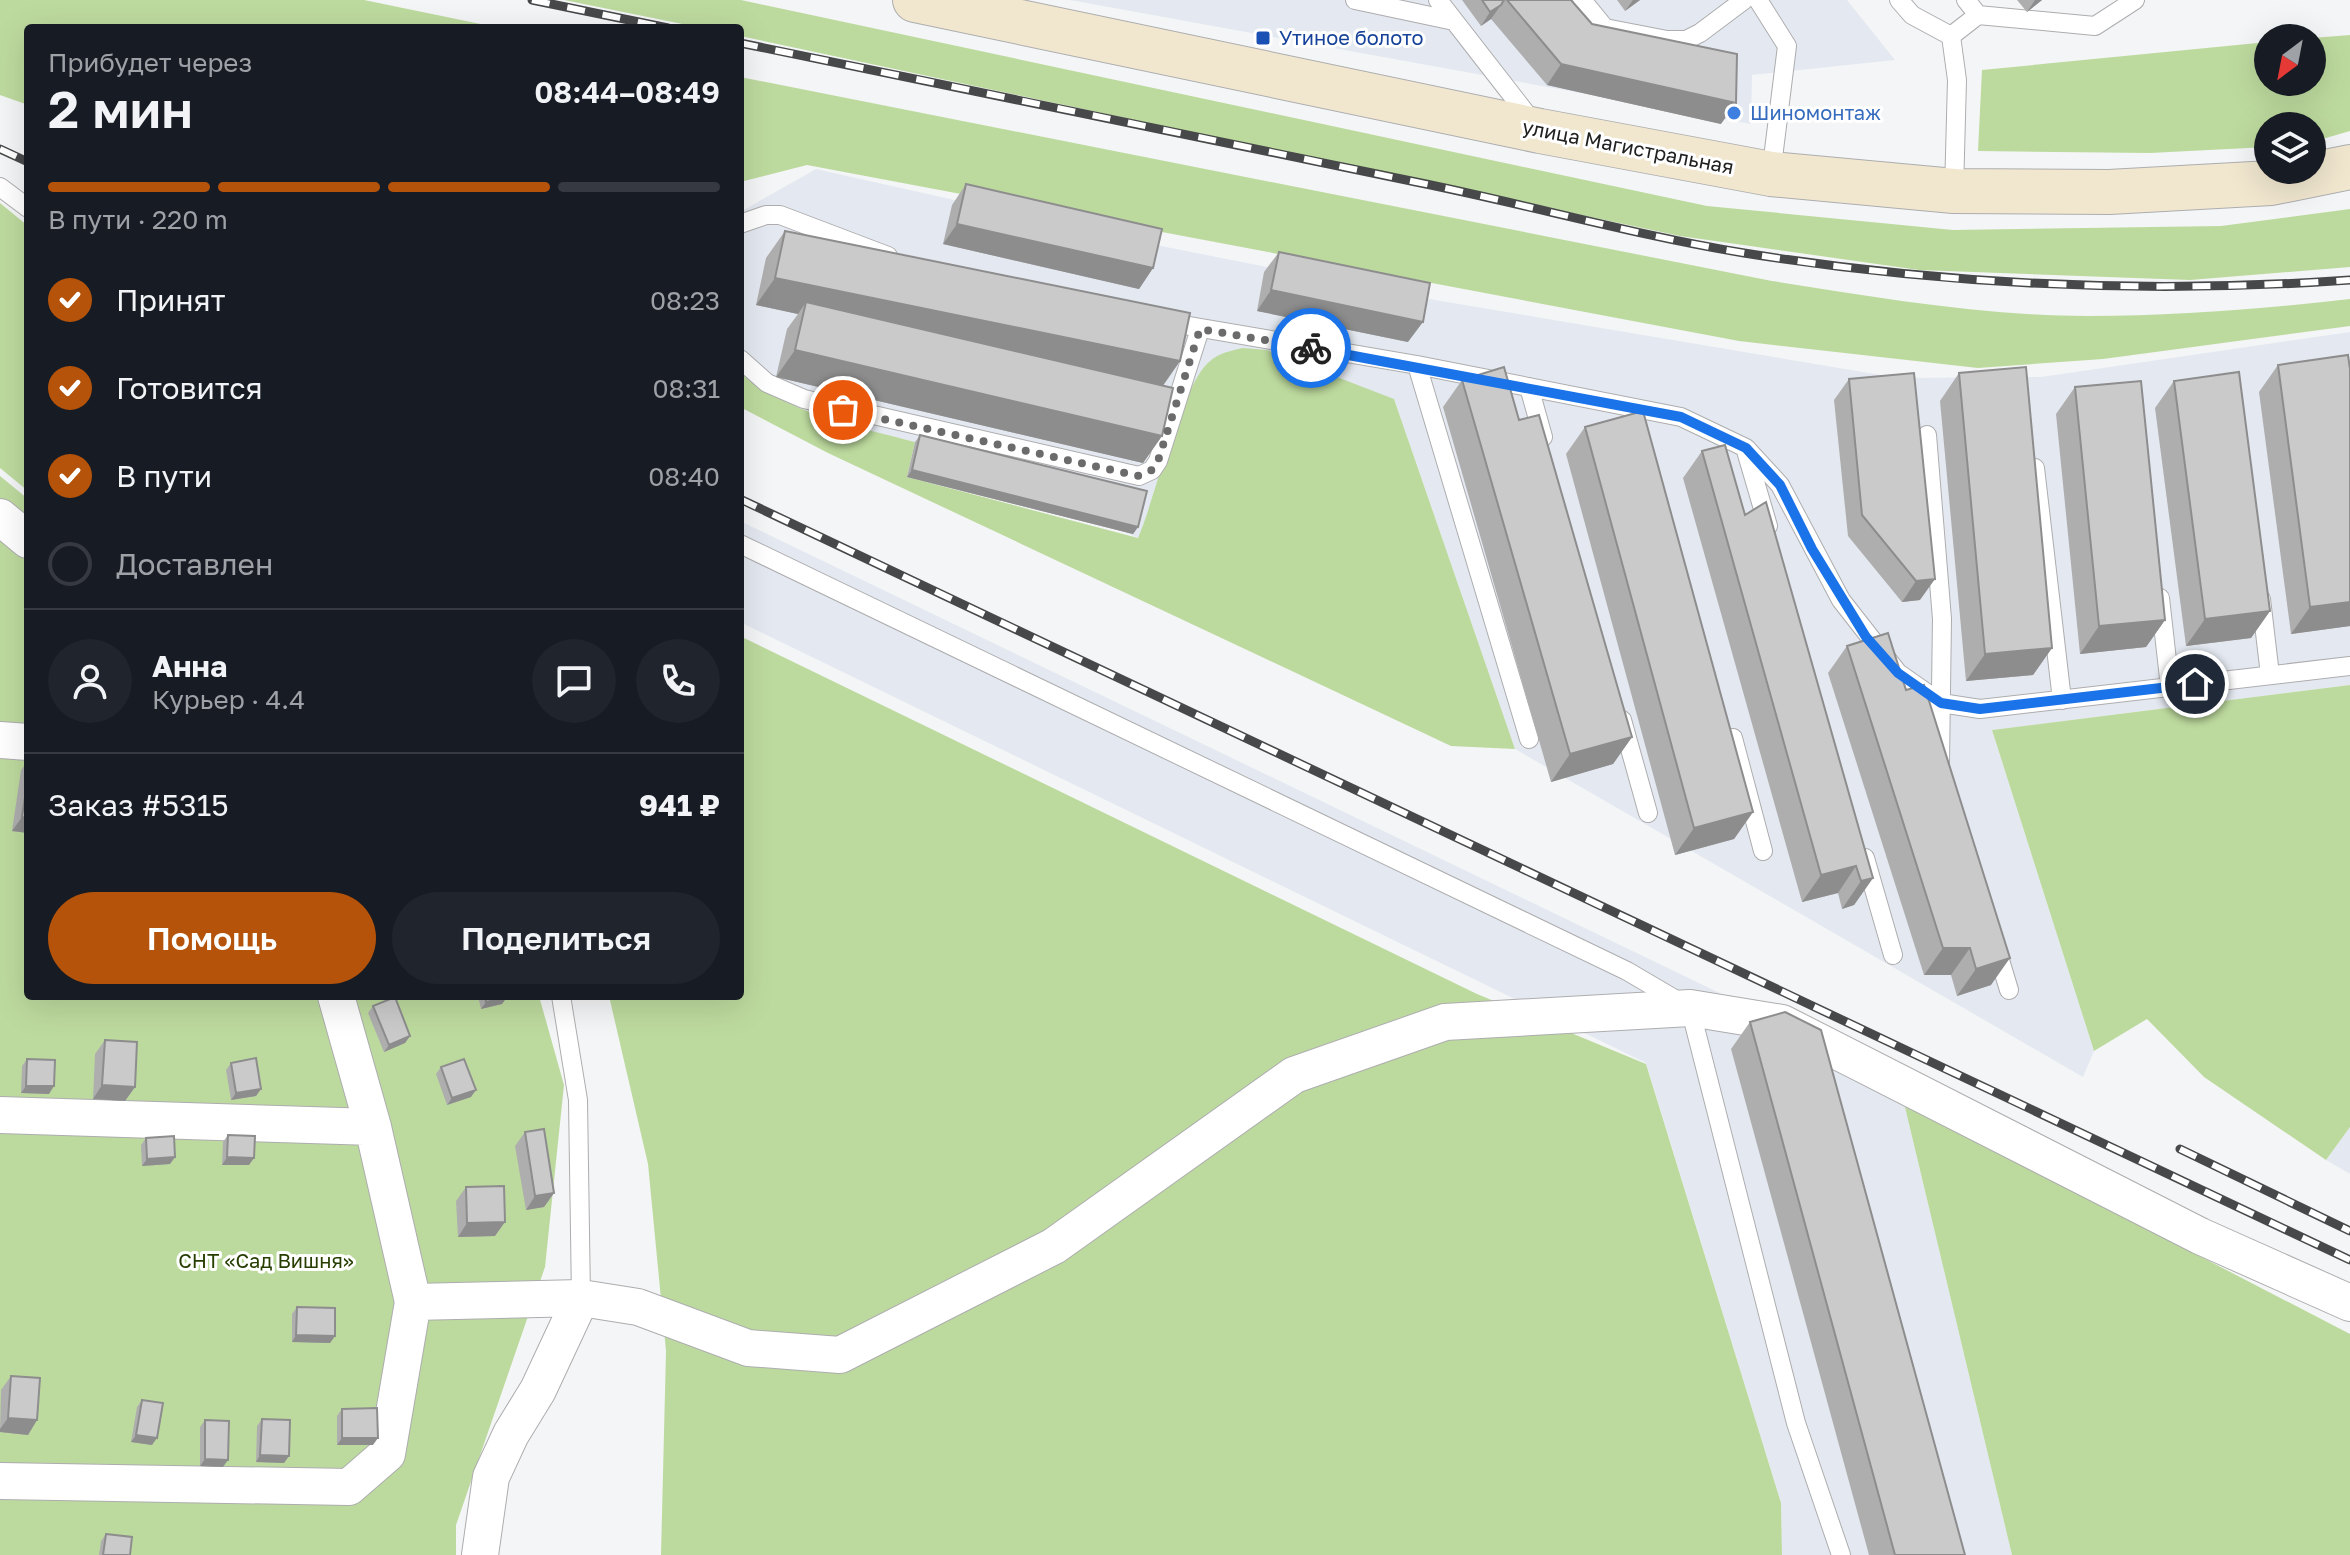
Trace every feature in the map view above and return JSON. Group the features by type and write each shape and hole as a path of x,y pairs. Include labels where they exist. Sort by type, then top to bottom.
{"main road":[{"name":"улица Магистральная","path":"915,0 1540,131 1771,174 1954,191 2109,192 2271,183 2350,167"}],"street":[{"path":"0,517 24,537"},
{"path":"0,740 24,742"},
{"path":"0,1481 349,1487 387,1454 413,1302 373,1127 337,1000"},
{"path":"413,1302 581,1298 638,1307 748,1348 840,1355 1054,1246 1294,1075 1445,1022 1690,1008 1782,1023 2200,1236 2350,1303"},
{"path":"0,1115 373,1127"},
{"path":"480,1555 491,1477 511,1434 538,1390 581,1298"}],"lane":[{"path":"1355,0 1454,21"},
{"path":"1438,0 1540,131"},
{"path":"1582,0 1605,28 1667,40 1686,40 1744,0"},
{"path":"1758,0 1787,46 1771,174"},
{"path":"1899,0 1912,15 1951,36"},
{"path":"1966,0 1978,15"},
{"path":"1951,36 1978,15 2095,26 2135,0"},
{"path":"1951,36 1957,80 1954,191"},
{"path":"0,187 24,205"},
{"path":"744,222 758,216 780,215 905,262"},
{"path":"1141,316 1529,387 1645,417 1681,417 1746,448 1780,485 1820,562 1866,637 1898,673 1941,703 1980,709 2350,666"},
{"path":"744,362 774,387 804,399 1132,476 1147,474 1158,461 1168,403 1200,329"},
{"path":"1417,365 1529,739"},
{"path":"1529,387 1546,448"},
{"path":"1927,435 1942,619 1940,774 1944,788"},
{"path":"2032,444 2062,700"},
{"path":"1746,448 1772,537"},
{"path":"744,546 1627,971 1690,1008 1796,1423 1841,1555"},
{"path":"2157,577 2170,687"},
{"path":"2259,581 2270,675"},
{"path":"1618,707 1648,813"},
{"path":"1726,714 1763,851"},
{"path":"1858,836 1893,955"},
{"path":"1991,933 2009,990"},
{"path":"562,1000 578,1100 581,1298"}],"shaded area":[{"path":"1070,0 1847,0 1895,60 1752,75 1751,124"},
{"path":"816,169 1151,244 1423,298 1899,378 2041,377 2350,332 2350,685 1992,730 2094,1051 2083,1077 1515,749 1394,399 1192,385 1139,538 744,386 744,210"},
{"path":"744,523 1782,1023 1904,1103 2012,1555 1782,1555 1781,1503 1646,1063 744,624"},
{"path":"2350,1127 2350,1174 2326,1160"}],"green space":[{"path":"0,0 364,0 481,24 24,24 24,104 0,95"},
{"path":"564,0 741,0 1707,206 1953,230 2221,226 2350,209 2350,267 2190,280 1919,270 1680,236 744,37 744,24 682,24"},
{"path":"2350,35 2350,131 2326,138 2326,112 2254,112 2254,148 2150,153 1978,151 1982,70 2254,43 2254,96 2326,96 2326,37"},
{"path":"744,78 1772,281 1969,309 2048,315 2154,315 2350,299 2350,326 2103,359 1978,368 1739,341 807,165 744,181"},
{"path":"0,203 24,223 24,488 0,468"},
{"path":"1243,348 1267,350 1394,399 1515,749 1451,746 828,453 744,409 744,373 779,398 800,408 845,424 915,442 907,477 1138,538 1188,394 1209,362 1224,353"},
{"name":"СНТ «Сад Вишня»","path":"0,476 24,496 24,1000 540,1000 564,1085 545,1267 456,1525 456,1555 0,1555"},
{"path":"744,638 1477,994 1646,1064 1781,1503 1782,1555 661,1555 666,1351 648,1164 610,1000 744,1000"},
{"path":"2350,685 2350,1127 2326,1160 2204,1077 2147,1019 2094,1051 1992,730"},
{"path":"1904,1103 2350,1334 2350,1555 2012,1555"}],"building":[{"path":"1482,0 1504,0 1490,12"},
{"path":"1507,0 1571,0 1592,24 1737,54 1736,103 1561,64"},
{"path":"966,184 1162,229 1153,268 957,224"},
{"path":"785,231 1190,313 1180,361 775,278"},
{"path":"1279,252 1430,283 1423,322 1271,290"},
{"path":"806,302 1173,388 1162,436 795,350"},
{"path":"2348,355 2350,602 2310,607 2278,365"},
{"path":"1504,367 1519,420 1539,415 1632,737 1570,754 1462,380"},
{"path":"2026,367 2052,648 1985,654 1959,373"},
{"path":"2239,372 2270,611 2205,619 2174,381"},
{"path":"1914,373 1935,579 1916,581 1862,515 1849,379"},
{"path":"2141,381 2165,620 2099,626 2075,387"},
{"path":"1643,411 1753,812 1694,828 1585,427"},
{"path":"920,435 1147,491 1138,527 912,470"},
{"path":"1725,445 1745,515 1766,502 1873,878 1861,881 1856,866 1821,875 1702,451"},
{"path":"1888,633 1906,690 1924,685 2010,958 1976,969 1970,948 1943,948 1847,646"},
{"path":"396,1000 410,1036 389,1045 373,1006"},
{"path":"1785,1012 1821,1030 1965,1555 1895,1555 1750,1022"},
{"path":"105,1040 137,1042 135,1087 102,1085"},
{"path":"256,1058 261,1089 236,1093 231,1063"},
{"path":"27,1059 55,1060 54,1086 26,1086"},
{"path":"464,1059 476,1090 452,1098 441,1067"},
{"path":"544,1129 554,1193 535,1196 525,1132"},
{"path":"228,1135 255,1136 254,1158 227,1157"},
{"path":"174,1136 175,1157 147,1159 146,1138"},
{"path":"504,1186 505,1222 467,1223 466,1187"},
{"path":"297,1307 335,1308 335,1336 296,1335"},
{"path":"11,1376 40,1378 37,1420 8,1418"},
{"path":"142,1400 163,1403 157,1438 136,1435"},
{"path":"377,1408 378,1438 342,1438 342,1409"},
{"path":"262,1419 290,1420 289,1456 260,1455"},
{"path":"205,1420 229,1421 228,1460 205,1459"},
{"path":"106,1534 132,1537 130,1555 103,1555"}],"railway":[{"path":"532,0 649,24"},
{"path":"744,44 1744,253 1895,273 2046,284 2198,286 2350,280"},
{"path":"0,149 24,160"},
{"path":"744,501 2350,1260"},
{"path":"2180,1149 2350,1231"}],"way so far":[{"path":"843,410 1139,476 1152,470 1162,452 1200,329 1311,348"}],"place":[{"name":"Утиное болото","path":"1263,38"},
{"name":"Шиномонтаж","path":"1734,113"}],"route":[{"path":"1311,348 1417,365 1681,417 1746,448 1780,485 1812,549 1866,637 1898,673 1941,703 1980,709 2195,684"}]}
